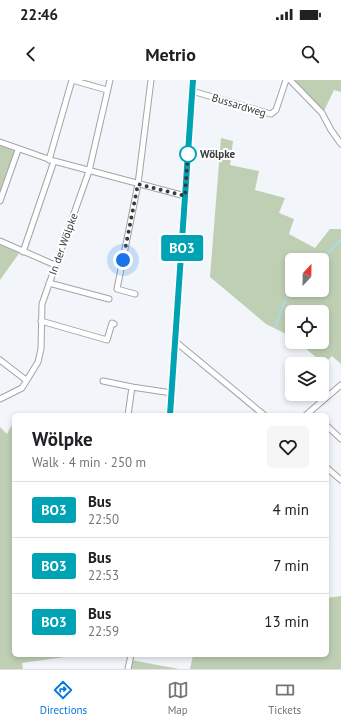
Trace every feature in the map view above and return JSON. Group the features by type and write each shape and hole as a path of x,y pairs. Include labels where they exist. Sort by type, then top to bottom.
{"street":[{"path":"23,252 52,160 72,80 107,90"},
{"name":"In der Wölpke","path":"0,399 22,388 39,358 42,304 89,171 110,80"},
{"path":"135,294 117,289 138,184 151,80"},
{"path":"170,413 193,80"},
{"name":"Bussardweg","path":"192,91 271,114 276,110 286,80"},
{"path":"290,80 322,113 331,130 341,144"},
{"path":"0,142 18,150 89,171 185,196"},
{"path":"0,201 18,150"},
{"path":"0,241 55,265"},
{"path":"49,282 109,299"},
{"path":"41,321 107,340 112,323 114,324"},
{"path":"176,342 262,413"},
{"path":"0,360 26,380"},
{"path":"103,381 172,393"},
{"path":"311,413 341,385"},
{"path":"128,413 132,387"},
{"path":"329,428 341,439"},
{"path":"329,470 341,480"},
{"path":"128,669 131,657"}],"green space":[{"path":"292,80 341,80 341,92 334,90 322,115"},
{"path":"221,138 233,141 230,165 259,171 255,190 285,198 279,213 294,219 289,234 315,248 330,229 341,229 341,364 332,356 329,359 329,357 316,357 306,349 329,349 329,305 285,305 285,334 266,324 210,277"},
{"path":"0,144 15,150 0,195"},
{"path":"0,242 20,252 0,280"},
{"path":"11,426 12,657 65,657 22,663 23,669 0,669 0,427 7,434"},
{"path":"341,596 341,669 190,669 193,657 329,657 329,598"},
{"path":"131,660 179,669 129,669"}],"waterway":[{"path":"329,253 341,239"},
{"path":"275,327 287,297"}],"bus line":[{"name":"BO3","path":"170,413 193,80"}],"place":[{"name":"Wölpke","path":"188,154"}],"route":[{"path":"123,260 138,184 185,196 188,152 188,154"}]}
